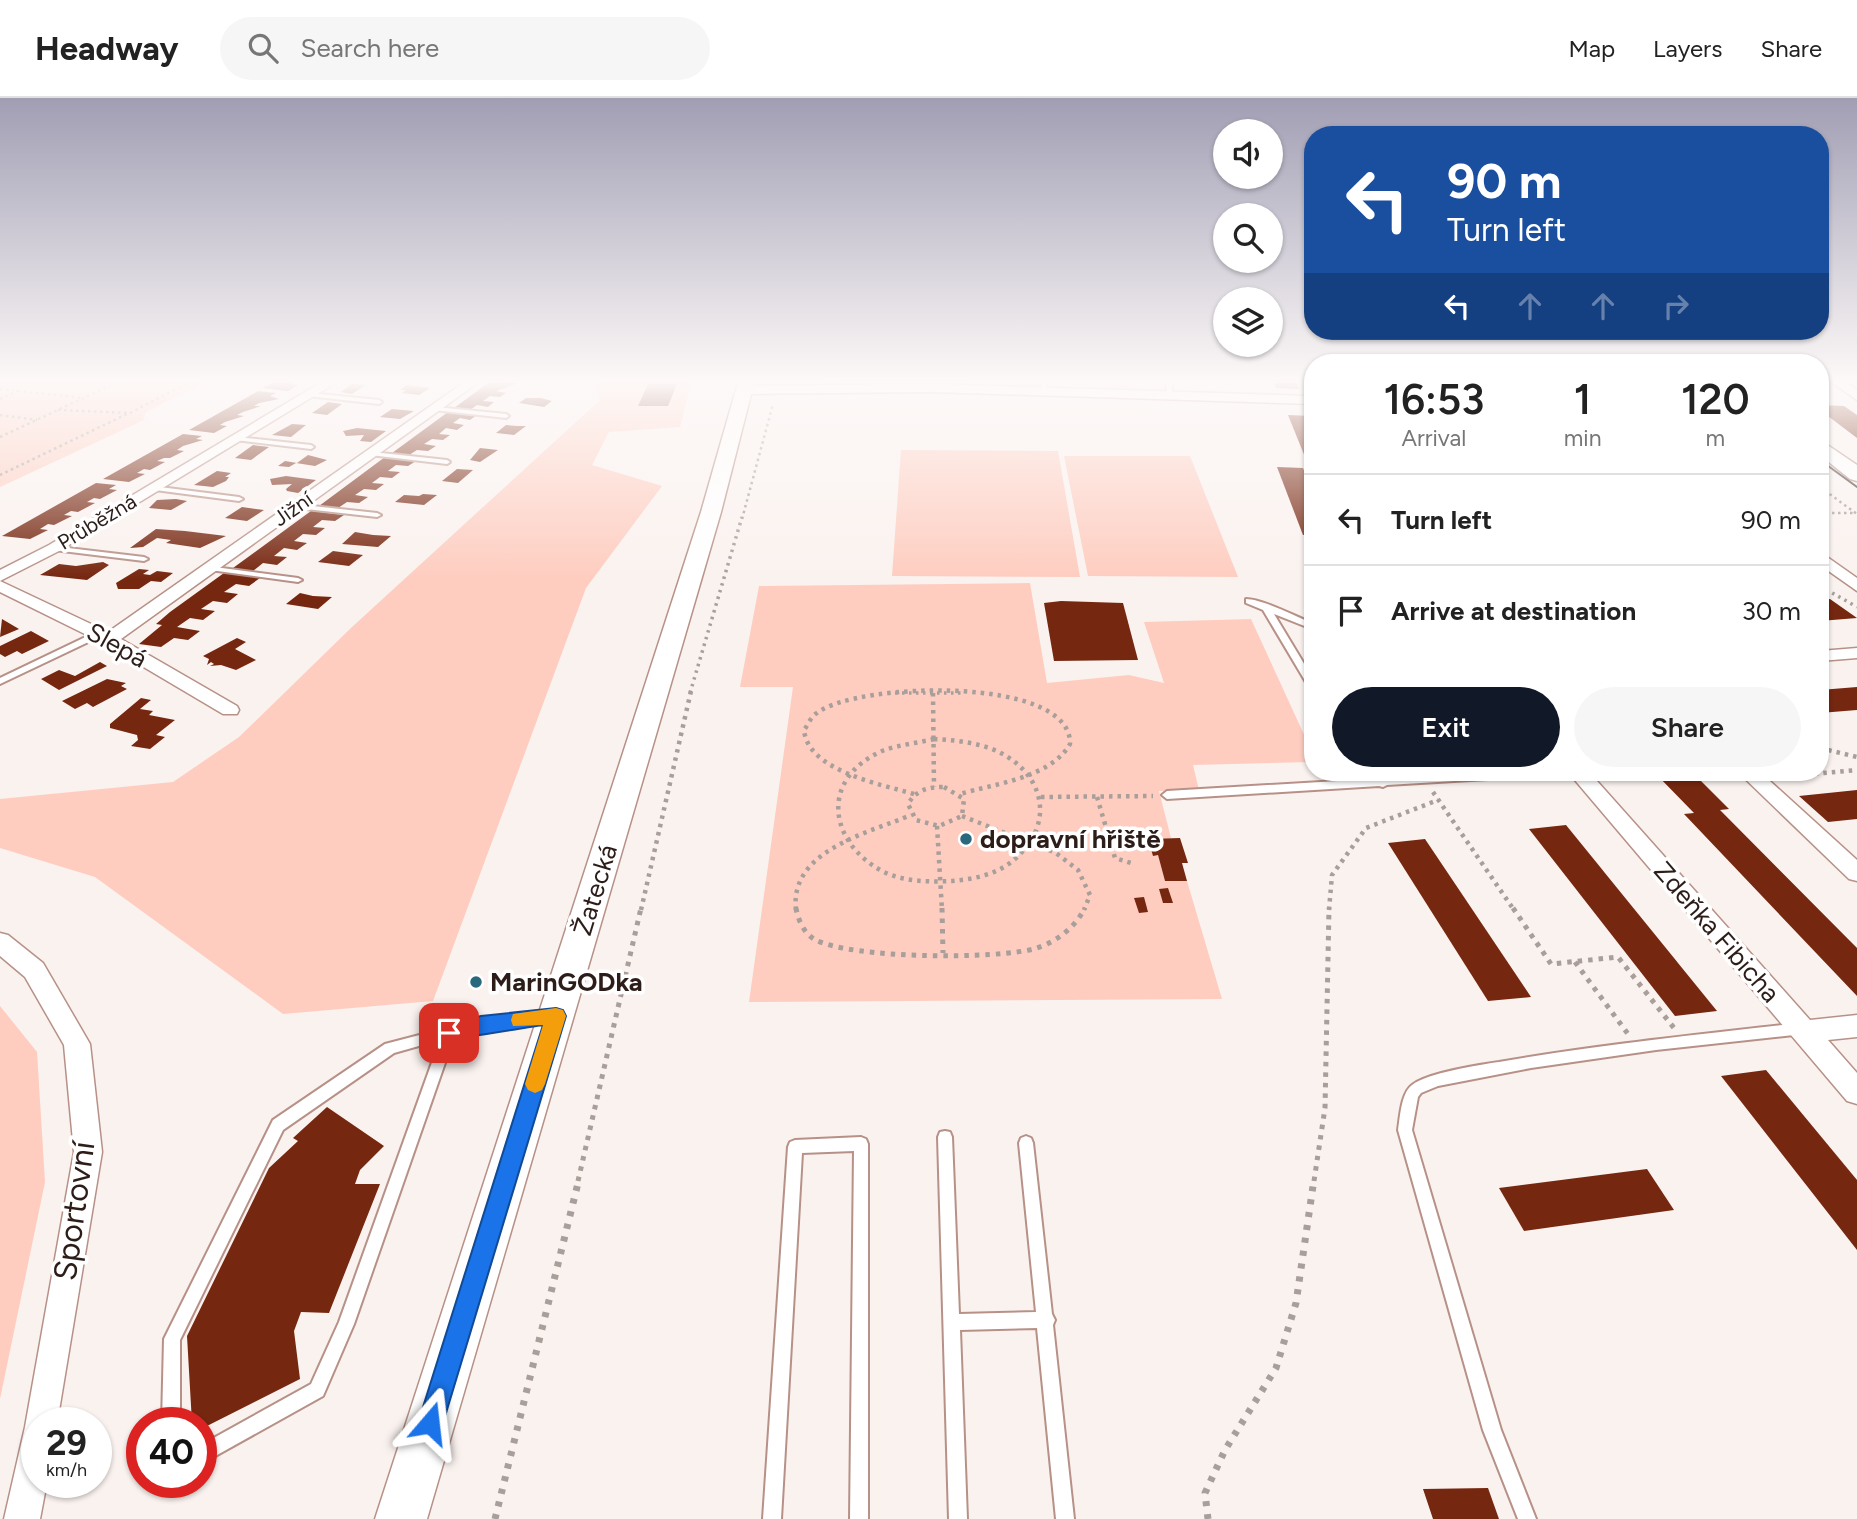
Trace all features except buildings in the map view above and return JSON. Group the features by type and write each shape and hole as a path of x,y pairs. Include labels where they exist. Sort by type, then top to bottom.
{"street":[{"name":"Průběžná","path":"0,576 54,548 226,445"},
{"name":"Jižní","path":"104,637 210,568 384,445"},
{"name":"Žatecká","path":"401,1519 729,445"},
{"path":"1829,453 1857,475"},
{"path":"1829,478 1857,508"},
{"path":"1829,564 1852,582"},
{"path":"1829,583 1852,582"},
{"name":"Slepá","path":"0,586 104,637 230,710"},
{"path":"1829,655 1857,653"},
{"name":"Zdeňka Fibicha","path":"1586,781 1857,1092"},
{"path":"1757,781 1857,873"},
{"name":"Sportovní","path":"0,943 34,970 77,1044 88,1153 43,1407"},
{"path":"1805,1031 1857,1026"},
{"path":"23,1519 27,1498"}],"lane":[{"path":"295,445 311,447"},
{"path":"372,454 447,462"},
{"path":"155,488 239,499"},
{"path":"297,506 377,516"},
{"path":"54,548 144,559"},
{"path":"210,568 298,580"},
{"path":"1249,601 1304,623"},
{"path":"1266,607 1304,671"},
{"path":"0,681 104,637"},
{"path":"1380,781 1383,784"},
{"path":"1167,796 1398,781"},
{"path":"171,1407 172,1339 278,1125 390,1048 481,1024 556,1016"},
{"path":"1527,1519 1492,1430 1405,1130 1408,1105 1416,1089 1437,1078 1791,1028 1805,1031"},
{"path":"217,1446 317,1390 346,1324 449,1033"},
{"path":"945,1137 958,1519"},
{"path":"1026,1143 1047,1320 1065,1519"},
{"path":"772,1519 795,1147 861,1144 859,1519"},
{"path":"951,1322 1047,1320"}],"path":[{"path":"0,475 62,445"},
{"path":"495,1519 573,1204 698,659 723,589 762,445"},
{"path":"1829,492 1857,508"},
{"path":"1829,512 1857,508"},
{"path":"1829,589 1857,607"},
{"path":"870,693 933,693 1009,696 1036,702 1054,712 1066,723 1071,737 1068,749 1056,761 960,794 934,787 914,794 850,773 808,752 802,738 805,725 821,708 840,699 870,693"},
{"path":"933,693 934,787"},
{"path":"934,739 986,747 1008,757 1026,772 1041,797 1040,830 1031,845 997,871 942,884 888,874 863,861 846,843 837,825 835,807 839,789 850,773 866,759 886,748 934,739"},
{"path":"1829,750 1857,757"},
{"path":"1829,772 1857,770"},
{"path":"1425,781 1551,964 1618,957 1685,1042"},
{"path":"914,794 908,804 911,815 922,823 937,826 947,825 962,816 965,805 960,794"},
{"path":"1041,797 1167,796"},
{"path":"1097,797 1115,858 1134,864"},
{"path":"1208,1519 1205,1493 1225,1450 1276,1368 1296,1303 1325,1108 1328,932 1332,876 1366,828 1438,800"},
{"path":"911,815 846,843 811,864 796,883 794,900 801,923 814,939 843,949 943,953 1033,950 1064,936 1083,917 1090,895 1078,870 1056,853 962,816"},
{"path":"937,826 942,884 943,953"},
{"path":"1575,961 1639,1048"}],"shaded area":[{"path":"0,445 90,445 0,487"},
{"path":"550,445 602,445 592,465 662,486 586,588 433,1001 283,1014 95,877 0,848 0,799 173,782 239,737 352,627"},
{"path":"901,450 1058,451 1080,577 892,576"},
{"path":"1064,456 1190,456 1238,577 1088,576"},
{"name":"dopravní hřiště","path":"1030,583 1047,683 1129,675 1164,683 1144,622 1251,619 1304,735 1304,762 1193,765 1199,790 1159,791 1171,838 1149,839 1153,855 1158,855 1165,881 1187,881 1222,999 749,1002 793,687 740,687 759,586"},
{"path":"0,1006 37,1052 45,1182 0,1399"}],"tram line":[{"path":"1829,467 1857,487"}],"slow traffic":[{"path":"520,1020 556,1016 535,1084"}],"place":[{"name":"dopravní hřiště","path":"966,839"},
{"name":"MarinGODka","path":"476,982"}],"route":[{"path":"430,1423 556,1016 481,1024 449,1033"}]}
